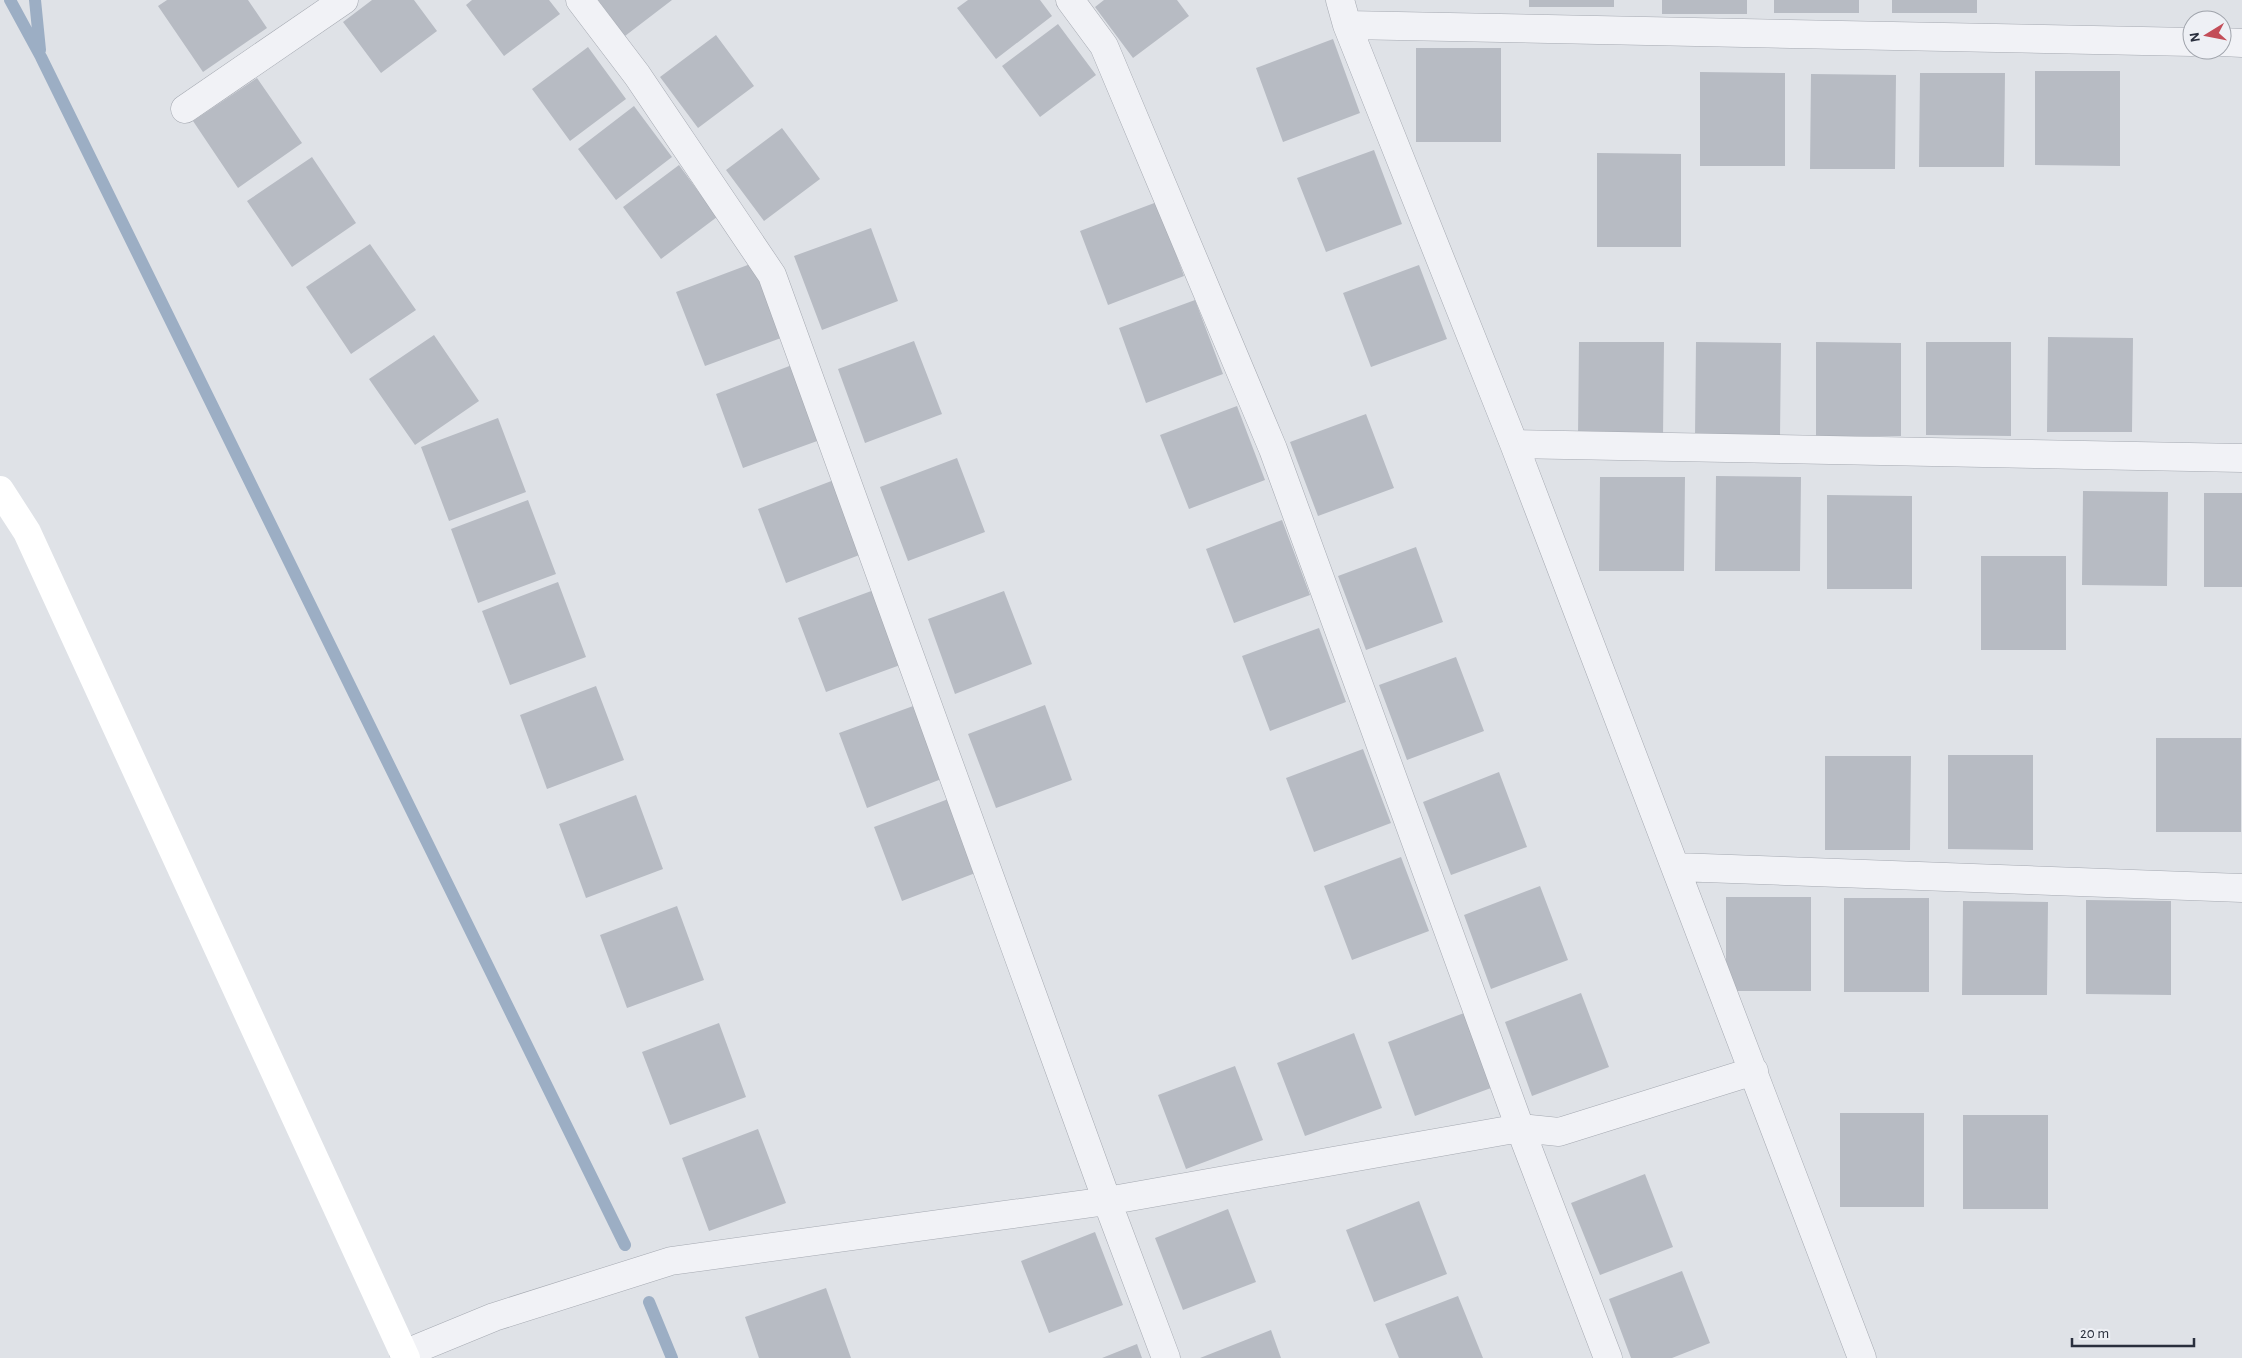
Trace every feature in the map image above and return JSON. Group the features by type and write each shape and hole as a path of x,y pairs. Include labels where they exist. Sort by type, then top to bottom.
{"main road":[{"path":"0,490 27,532 405,1356"}],"street":[{"path":"185,110 344,0"},
{"path":"580,0 637,75 772,275 1107,1201 1166,1358"},
{"path":"1070,0 1104,46 1273,449 1520,1128 1608,1358"},
{"path":"1862,1358 1514,444 1343,12 2182,42"},
{"path":"1514,444 2242,458"},
{"path":"1676,867 2242,888"},
{"path":"405,1356 494,1317 671,1260 1107,1201 1520,1128 1559,1132 1754,1071"}],"building":[{"path":"167,0 248,0 267,28 203,72 158,6"},
{"path":"372,0 414,0 437,31 381,73 343,22"},
{"path":"472,0 549,0 560,14 504,56 466,5"},
{"path":"598,0 672,0 625,36"},
{"path":"968,0 1040,0 1052,16 996,59 957,8"},
{"path":"1104,0 1177,0 1189,16 1133,58 1095,7"},
{"path":"1529,0 1614,0 1614,7 1529,7"},
{"path":"1662,0 1747,0 1747,14 1662,14"},
{"path":"1774,0 1859,0 1859,13 1774,13"},
{"path":"1892,0 1977,0 1977,13 1892,13"},
{"path":"1058,24 1096,75 1040,117 1002,66"},
{"path":"716,35 754,86 698,128 660,77"},
{"path":"1333,39 1360,113 1283,142 1256,68"},
{"path":"588,47 626,99 570,141 532,89"},
{"path":"1416,48 1501,48 1501,142 1416,142"},
{"path":"2035,71 2120,71 2120,166 2035,165"},
{"path":"1700,72 1785,73 1785,166 1700,166"},
{"path":"1920,73 2005,73 2004,167 1919,167"},
{"path":"1811,74 1896,75 1895,169 1810,169"},
{"path":"257,78 302,143 238,188 193,121"},
{"path":"634,106 672,157 616,200 578,149"},
{"path":"782,128 820,179 764,221 726,170"},
{"path":"1374,150 1402,224 1326,252 1297,178"},
{"path":"1597,153 1681,154 1681,247 1597,247"},
{"path":"312,157 356,223 292,267 247,201"},
{"path":"679,165 717,217 661,259 623,207"},
{"path":"1157,202 1184,276 1108,305 1080,231"},
{"path":"871,228 898,301 822,330 794,256"},
{"path":"370,244 416,310 351,354 306,287"},
{"path":"753,263 781,338 705,366 676,292"},
{"path":"1419,265 1447,339 1371,367 1343,293"},
{"path":"1195,300 1223,374 1146,403 1119,328"},
{"path":"434,335 479,401 415,445 369,379"},
{"path":"2048,337 2133,338 2132,432 2047,432"},
{"path":"914,341 942,414 865,443 838,369"},
{"path":"1579,342 1664,342 1663,437 1578,436"},
{"path":"1696,342 1781,343 1780,437 1695,437"},
{"path":"1816,342 1901,343 1901,436 1816,436"},
{"path":"1926,342 2011,342 2011,436 1926,435"},
{"path":"792,365 820,440 743,468 716,394"},
{"path":"1237,406 1265,480 1189,509 1160,435"},
{"path":"1366,414 1394,488 1318,516 1290,442"},
{"path":"498,418 526,492 449,521 421,447"},
{"path":"957,458 985,532 908,561 880,487"},
{"path":"1716,476 1801,477 1800,571 1715,571"},
{"path":"1600,477 1685,477 1684,571 1599,571"},
{"path":"834,480 862,554 786,583 758,509"},
{"path":"2083,491 2168,492 2167,586 2082,585"},
{"path":"2204,493 2242,493 2242,587 2204,587"},
{"path":"1827,495 1912,496 1912,589 1827,589"},
{"path":"528,500 556,574 478,603 451,529"},
{"path":"1282,520 1310,595 1234,623 1206,549"},
{"path":"1416,547 1443,622 1366,650 1338,576"},
{"path":"1981,556 2066,556 2066,650 1981,650"},
{"path":"558,582 586,657 510,685 482,611"},
{"path":"874,590 903,664 826,692 798,618"},
{"path":"1004,591 1032,664 955,694 928,619"},
{"path":"1319,628 1346,702 1270,731 1242,656"},
{"path":"1456,657 1484,731 1407,760 1379,685"},
{"path":"596,686 624,760 547,789 520,715"},
{"path":"916,705 944,778 867,808 839,733"},
{"path":"1045,705 1072,780 996,808 968,734"},
{"path":"2156,738 2241,738 2241,832 2156,832"},
{"path":"1363,749 1391,823 1314,852 1286,778"},
{"path":"1948,755 2033,755 2033,850 1948,849"},
{"path":"1825,756 1911,756 1910,850 1825,850"},
{"path":"1499,772 1527,847 1451,875 1423,802"},
{"path":"636,795 663,869 586,898 559,824"},
{"path":"951,798 978,872 902,901 874,827"},
{"path":"1401,857 1429,931 1352,960 1324,886"},
{"path":"1540,886 1568,960 1491,989 1464,915"},
{"path":"1726,897 1811,897 1811,991 1726,991"},
{"path":"1844,898 1929,898 1929,992 1844,992"},
{"path":"2086,900 2171,901 2171,995 2086,994"},
{"path":"1963,901 2048,902 2047,995 1962,995"},
{"path":"677,906 704,980 627,1008 600,935"},
{"path":"1581,993 1609,1067 1532,1096 1505,1022"},
{"path":"1464,1013 1491,1088 1415,1116 1388,1042"},
{"path":"719,1023 746,1097 670,1125 642,1052"},
{"path":"1354,1033 1382,1108 1305,1136 1277,1063"},
{"path":"1235,1066 1263,1140 1186,1169 1158,1095"},
{"path":"1840,1113 1924,1113 1924,1207 1840,1207"},
{"path":"1963,1115 2048,1115 2048,1209 1963,1209"},
{"path":"758,1129 786,1203 709,1231 682,1158"},
{"path":"1645,1174 1673,1247 1600,1275 1571,1203"},
{"path":"1419,1201 1447,1274 1374,1302 1346,1230"},
{"path":"1228,1209 1256,1282 1183,1310 1155,1238"},
{"path":"1095,1232 1123,1305 1049,1333 1021,1261"},
{"path":"1682,1271 1710,1343 1672,1358 1631,1358 1609,1299"},
{"path":"826,1288 851,1358 759,1358 745,1317"},
{"path":"1458,1296 1483,1358 1399,1358 1385,1324"},
{"path":"1271,1330 1281,1358 1200,1358"},
{"path":"1137,1344 1142,1358 1102,1358"}],"waterway":[{"path":"10,0 41,57 625,1245"},
{"path":"35,0 40,50"},
{"path":"649,1302 672,1358"}]}
